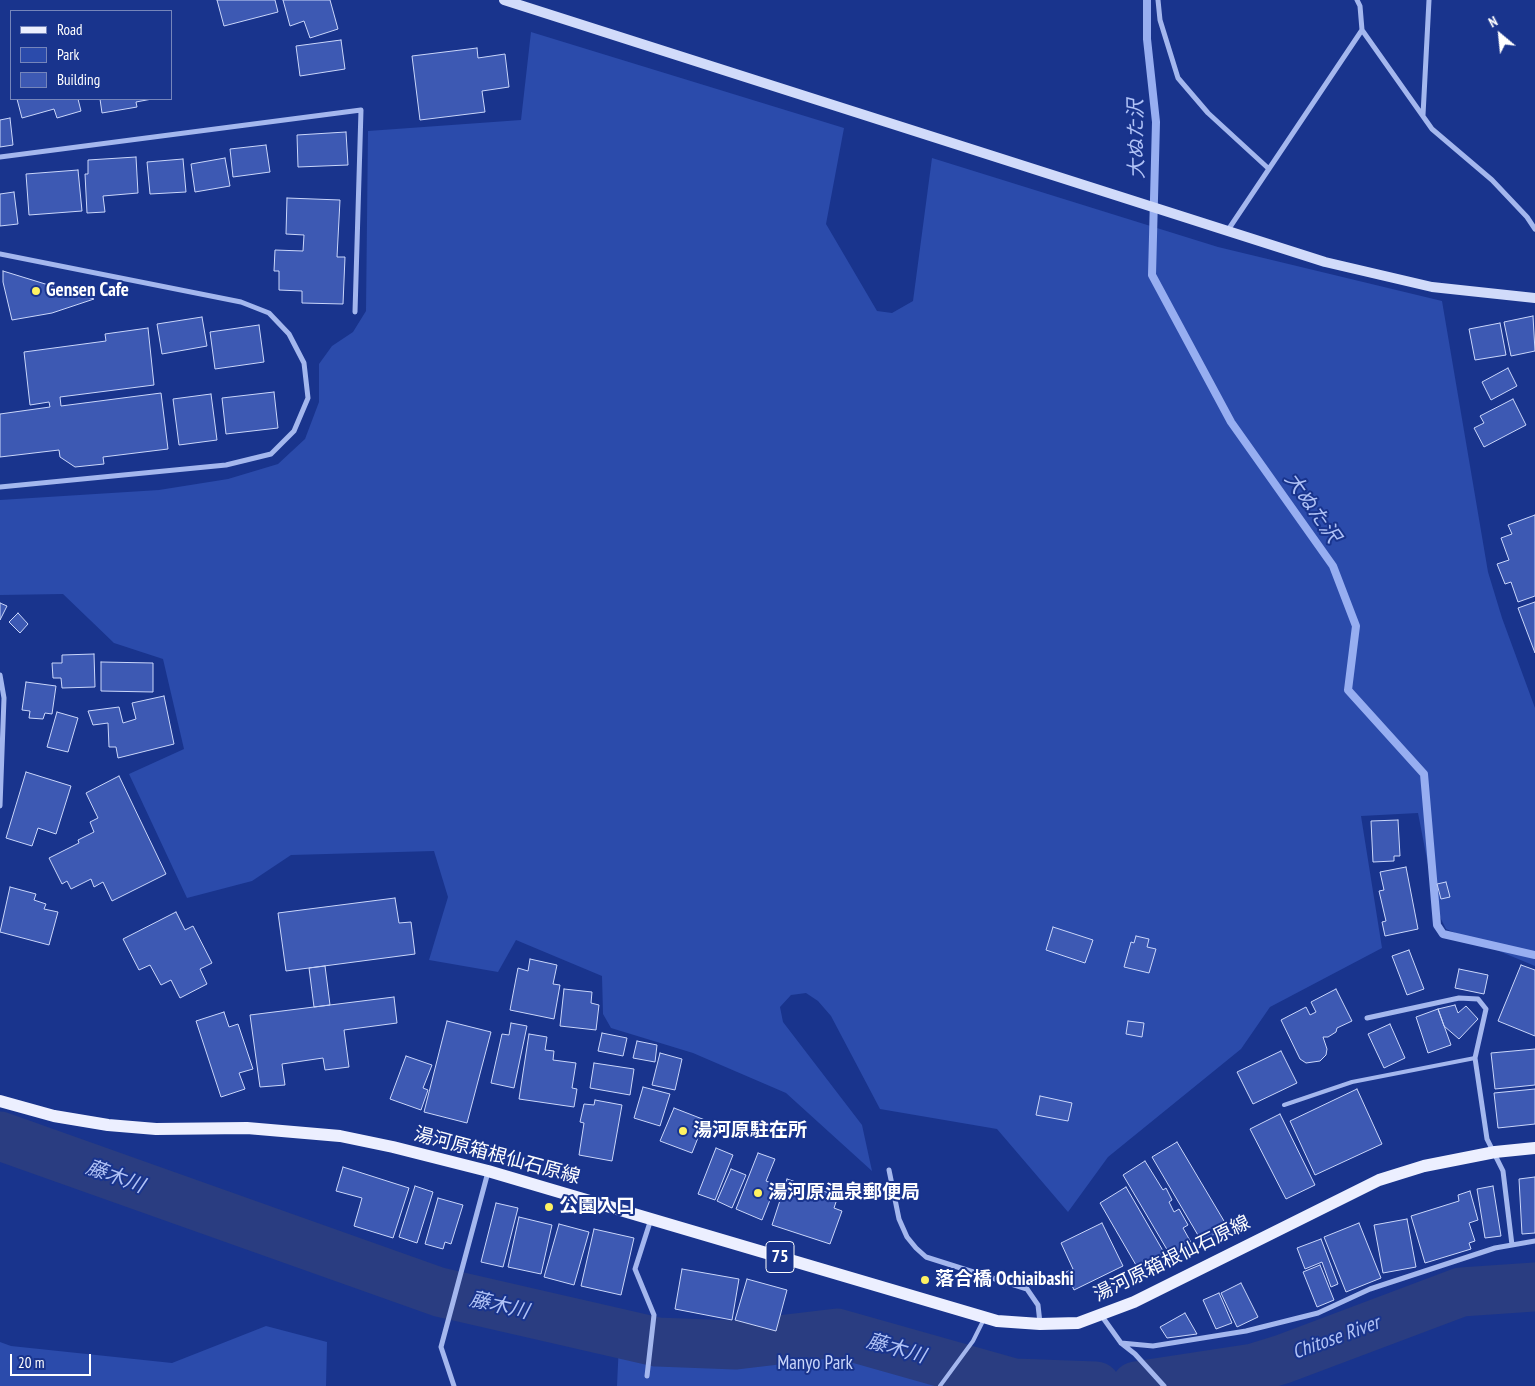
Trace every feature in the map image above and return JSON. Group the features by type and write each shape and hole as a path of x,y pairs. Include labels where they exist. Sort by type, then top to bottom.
{"main road":[{"name":"湯河原箱根仙石原線","path":"0,1101 54,1116 108,1125 156,1129 247,1128 340,1136 488,1171 997,1321 1040,1324 1078,1323 1134,1302 1379,1180 1424,1166 1495,1152 1535,1148"}],"street":[{"path":"504,0 1325,262 1432,287 1535,298"},
{"path":"1158,0 1160,20 1178,78 1208,113 1269,169"},
{"path":"1357,0 1360,6 1362,30 1424,115 1432,129 1492,180 1527,217 1535,229"},
{"path":"1424,115 1429,0"},
{"path":"1228,230 1362,30"},
{"path":"0,156 361,110 355,312"},
{"path":"0,254 241,302 269,313 289,334 304,362 308,398 294,432 271,454 226,466 0,487"},
{"path":"0,675 4,698 0,806"},
{"path":"1367,1018 1459,998 1478,999 1486,1009 1475,1058 1487,1139 1503,1171 1512,1245"},
{"path":"889,1170 899,1219 907,1237 916,1248 926,1256 1027,1289 1038,1305 1040,1324"},
{"path":"454,1386 441,1347 488,1171"},
{"path":"646,1376 654,1315 635,1269 651,1219"},
{"path":"1121,1343 1153,1346 1246,1331 1318,1313 1370,1289 1495,1248 1535,1241"},
{"path":"1101,1315 1121,1343 1135,1354 1164,1386"}],"lane":[{"path":"1284,1105 1352,1082 1475,1058"},
{"path":"940,1386 971,1343 985,1317"}],"green space":[{"path":"531,32 844,128 826,224 877,311 892,313 913,301 932,158 1218,247 1442,301 1488,572 1502,618 1535,708 1535,966 1446,929 1437,911 1418,813 1361,816 1382,948 1270,1007 1241,1049 1108,1157 1068,1212 997,1129 880,1109 831,1016 818,1001 806,993 791,995 780,1007 783,1022 862,1125 872,1171 786,1093 693,1053 611,1028 603,1014 602,976 516,940 498,972 429,960 448,897 434,851 291,855 252,881 187,898 129,774 184,749 163,659 114,643 63,594 0,595 0,500 159,490 228,479 278,464 305,439 319,402 319,364 332,346 353,332 366,311 368,131 521,120"},
{"path":"266,1326 327,1342 326,1386 0,1386 0,1342 11,1346 172,1363"},
{"name":"Manyo Park","path":"834,1342 1014,1383 1013,1386 617,1386 619,1343"}],"building":[{"path":"217,0 275,0 278,12 224,26"},
{"path":"283,0 330,0 338,29 310,38 304,21 290,26"},
{"path":"341,40 345,69 300,76 296,46"},
{"path":"477,48 478,58 505,54 509,87 482,91 485,112 420,120 412,56"},
{"path":"17,100 78,100 81,111 57,118 54,109 22,118"},
{"path":"100,100 147,100 136,102 137,107 102,113"},
{"path":"10,118 13,145 0,147 0,120"},
{"path":"346,132 348,165 298,167 297,135"},
{"path":"266,145 270,172 233,177 230,149"},
{"path":"136,157 138,193 103,196 105,212 87,213 85,174 88,174 88,160"},
{"path":"225,158 230,186 195,192 191,164"},
{"path":"183,159 186,192 150,194 147,162"},
{"path":"78,170 82,211 29,215 26,174"},
{"path":"14,192 18,224 0,226 0,194"},
{"path":"287,198 340,200 337,257 345,257 343,304 302,303 302,291 279,290 279,271 274,271 275,250 303,251 304,235 286,234"},
{"name":"Gensen Cafe","path":"3,271 94,299 52,313 12,320 3,282"},
{"path":"1533,316 1535,351 1511,356 1504,322"},
{"path":"202,317 207,346 162,354 157,324"},
{"path":"1500,323 1506,355 1475,360 1469,329"},
{"path":"259,325 264,362 215,369 210,332"},
{"path":"148,328 154,385 60,397 61,406 161,393 168,449 103,457 104,464 75,467 60,457 59,450 0,457 0,414 50,407 49,402 30,405 24,352 106,341 105,334"},
{"path":"1508,368 1517,386 1491,400 1482,382"},
{"path":"274,392 278,428 226,434 222,398"},
{"path":"211,394 217,440 179,445 173,399"},
{"path":"1513,399 1526,425 1484,447 1474,428 1484,423 1480,416"},
{"path":"1535,515 1535,596 1518,602 1511,582 1505,584 1497,564 1509,560 1501,538 1512,534 1508,525"},
{"path":"1535,602 1535,653 1518,608"},
{"path":"0,603 7,606 0,620"},
{"path":"18,613 28,624 20,633 9,622"},
{"path":"94,654 95,687 62,688 61,678 53,678 52,663 62,663 62,655"},
{"path":"101,662 153,663 153,692 101,691"},
{"path":"26,682 56,686 52,714 45,713 43,719 29,718 30,711 22,710"},
{"path":"164,696 174,744 118,758 116,747 109,747 108,723 93,725 88,711 119,707 123,723 136,719 132,703"},
{"path":"57,712 78,718 68,752 47,747"},
{"path":"26,772 71,786 56,834 38,828 32,846 6,838"},
{"path":"119,776 166,874 112,901 103,882 94,887 91,879 71,889 67,881 62,884 49,858 79,843 78,840 94,832 90,822 98,818 86,793"},
{"path":"1398,820 1400,856 1394,856 1394,861 1373,862 1371,821"},
{"path":"1406,867 1418,929 1385,936 1382,922 1386,921 1379,891 1384,890 1380,872"},
{"path":"1446,882 1450,897 1441,899 1437,884"},
{"path":"10,887 36,894 34,900 46,904 44,909 58,912 49,945 0,932"},
{"path":"395,898 399,923 411,922 415,954 286,971 278,913"},
{"path":"176,912 185,930 193,926 212,963 200,969 207,984 180,998 171,980 161,985 150,965 139,970 123,939"},
{"path":"1053,927 1093,940 1085,963 1046,950"},
{"path":"1136,936 1149,939 1147,947 1156,949 1149,973 1124,967 1131,942 1134,943"},
{"path":"1409,950 1424,989 1407,995 1392,956"},
{"path":"530,959 557,965 553,984 560,985 554,1019 510,1010 518,968 528,971"},
{"path":"1521,965 1535,970 1535,1036 1498,1021"},
{"path":"325,966 330,1005 314,1007 309,968"},
{"path":"1459,969 1488,975 1484,994 1455,988"},
{"path":"564,989 592,992 591,1003 599,1005 596,1030 560,1026"},
{"path":"1336,989 1352,1021 1337,1028 1336,1032 1328,1037 1323,1037 1327,1049 1326,1055 1320,1061 1306,1063 1300,1059 1281,1020 1306,1007 1310,1015 1316,1012 1311,1002"},
{"path":"394,997 397,1023 344,1030 349,1067 325,1070 323,1058 282,1064 285,1085 260,1087 250,1015"},
{"path":"1455,1005 1458,1013 1466,1006 1478,1019 1459,1039 1444,1026 1438,1009"},
{"path":"1438,1009 1451,1045 1428,1053 1416,1017"},
{"path":"224,1012 229,1027 238,1024 253,1069 239,1073 245,1089 221,1097 196,1021"},
{"path":"447,1021 491,1032 467,1123 424,1112"},
{"path":"1128,1021 1144,1023 1142,1037 1126,1034"},
{"path":"511,1023 527,1026 514,1088 491,1083 502,1034 509,1035"},
{"path":"1390,1024 1405,1058 1384,1068 1368,1034"},
{"path":"602,1033 627,1038 623,1056 598,1051"},
{"path":"529,1034 547,1037 545,1050 554,1051 553,1060 576,1063 572,1088 577,1089 574,1107 519,1099"},
{"path":"637,1041 657,1045 655,1062 633,1058"},
{"path":"1535,1049 1535,1085 1495,1089 1491,1053"},
{"path":"1281,1051 1297,1083 1253,1104 1237,1072"},
{"path":"660,1053 682,1059 675,1090 652,1085"},
{"path":"406,1056 432,1065 423,1088 428,1090 421,1110 390,1099"},
{"path":"594,1063 634,1069 630,1095 590,1088"},
{"path":"643,1087 670,1094 660,1126 634,1118"},
{"path":"1357,1089 1382,1144 1315,1175 1290,1121"},
{"path":"1535,1089 1535,1124 1498,1128 1494,1093"},
{"path":"1040,1096 1072,1103 1068,1121 1036,1115"},
{"path":"595,1100 622,1105 612,1161 579,1155 584,1123 580,1122 584,1104 594,1105"},
{"name":"湯河原駐在所","path":"674,1108 705,1120 692,1153 660,1141"},
{"path":"1280,1114 1315,1185 1286,1199 1250,1129"},
{"path":"1177,1142 1227,1226 1202,1242 1152,1157"},
{"path":"716,1148 733,1155 715,1200 698,1194"},
{"path":"758,1153 775,1159 766,1181 776,1185 762,1220 736,1209"},
{"path":"1145,1161 1163,1190 1166,1188 1172,1200 1169,1202 1174,1212 1179,1209 1188,1225 1183,1228 1193,1246 1172,1258 1123,1175"},
{"path":"343,1167 409,1188 393,1238 354,1226 362,1198 336,1191"},
{"path":"731,1169 746,1175 732,1208 717,1201"},
{"path":"1535,1177 1535,1233 1522,1234 1519,1179"},
{"path":"787,1179 838,1196 834,1208 842,1211 830,1244 772,1225"},
{"path":"415,1186 433,1192 417,1243 399,1237"},
{"path":"1493,1186 1501,1236 1485,1238 1477,1189"},
{"path":"1126,1187 1166,1256 1140,1272 1100,1203"},
{"path":"1470,1191 1478,1220 1469,1223 1475,1241 1469,1243 1471,1249 1425,1263 1411,1216 1459,1201 1458,1195"},
{"path":"438,1198 463,1205 451,1244 445,1242 443,1249 425,1244"},
{"path":"496,1203 518,1208 503,1267 481,1262"},
{"path":"519,1217 552,1225 541,1274 508,1267"},
{"path":"1407,1219 1416,1267 1383,1273 1374,1225"},
{"path":"1102,1223 1123,1266 1074,1290 1066,1272 1073,1269 1061,1243"},
{"path":"1359,1223 1381,1278 1346,1292 1324,1237"},
{"path":"559,1224 589,1232 574,1285 544,1277"},
{"path":"594,1229 634,1238 621,1295 581,1286"},
{"path":"1321,1239 1338,1284 1331,1287 1322,1262 1305,1269 1297,1248"},
{"path":"1320,1265 1334,1300 1317,1307 1303,1272"},
{"path":"682,1269 739,1279 732,1320 675,1309"},
{"path":"747,1279 787,1290 776,1331 735,1320"},
{"path":"1241,1283 1258,1317 1237,1327 1221,1293"},
{"path":"1219,1293 1232,1323 1216,1329 1203,1300"},
{"path":"1185,1313 1197,1334 1167,1338 1160,1327"}],"waterway":[{"name":"大ぬた沢","path":"1147,0 1147,39 1156,122 1152,275 1231,422 1333,566 1356,626 1348,690 1424,774 1437,925 1443,934 1535,955"},
{"name":"藤木川","path":"0,1136 439,1292 657,1342 736,1345 837,1333 1014,1383"},
{"name":"Chitose River","path":"1136,1386 1254,1368 1283,1359 1461,1292 1535,1287"},
{"name":"Chitose River","path":"1013,1386 1014,1383 1096,1386"}],"place":[{"name":"Gensen Cafe","path":"36,291"},
{"name":"湯河原駐在所","path":"683,1131"},
{"name":"湯河原温泉郵便局","path":"758,1193"},
{"name":"公園入口","path":"549,1207"},
{"name":"落合橋 Ochiaibashi","path":"925,1280"}]}
